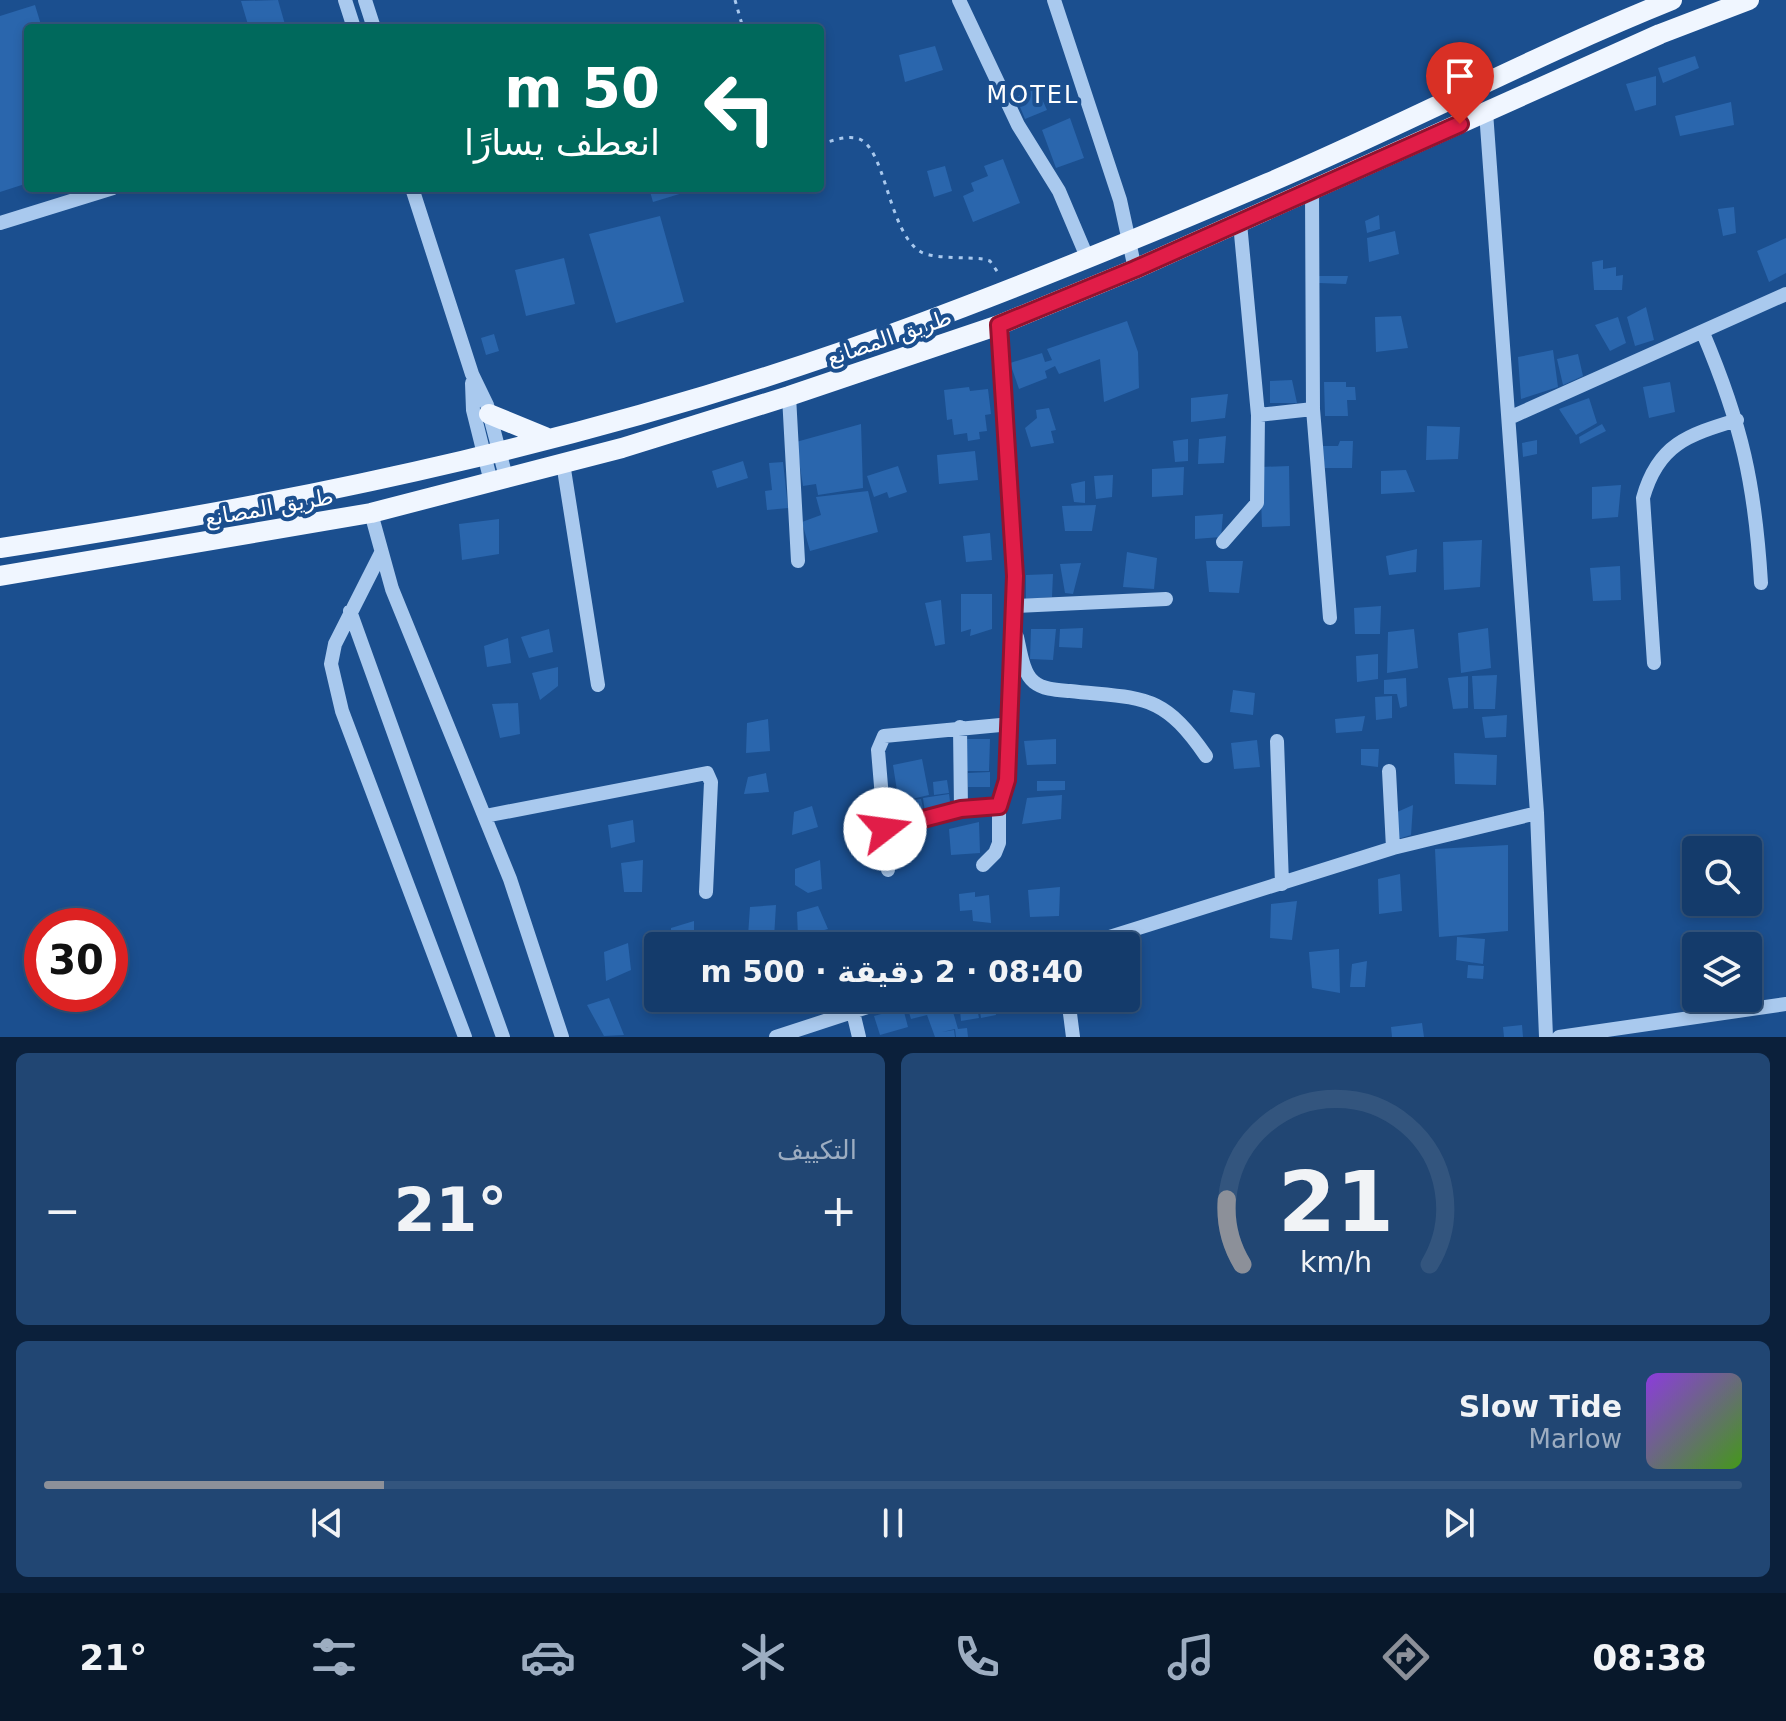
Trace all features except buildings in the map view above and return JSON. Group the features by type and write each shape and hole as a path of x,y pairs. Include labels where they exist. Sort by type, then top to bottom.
{"main road":[{"name":"طريق المصانع","path":"0,548 361,484 549,438 784,372 1009,289 1269,182 1461,92 1672,0"},
{"name":"طريق المصانع","path":"0,576 371,513 673,433 789,396 999,325 1135,269 1660,34 1749,0"},
{"path":"489,414 549,438"}],"street":[{"path":"345,0 353,24"},
{"path":"365,0 373,24"},
{"path":"959,0 1018,125 1059,191 1087,257"},
{"path":"1054,0 1120,200 1135,269"},
{"path":"1486,112 1537,813 1546,1037"},
{"path":"1312,191 1313,409 1330,618"},
{"path":"0,223 100,192"},
{"path":"413,192 472,374 489,414 492,452"},
{"path":"1223,542 1257,503 1258,415 1240,223"},
{"path":"1509,418 1786,294"},
{"path":"983,865 995,853 999,843 999,806 1010,764 1010,676 1016,606 999,325"},
{"path":"1703,333 1737,420 1753,482 1761,583"},
{"path":"472,374 473,410 492,452 499,479"},
{"path":"789,396 798,561"},
{"path":"1258,415 1313,409"},
{"path":"1654,663 1643,498 1647,485 1676,442 1737,420"},
{"path":"563,463 598,685"},
{"path":"371,513 392,589 510,879 562,1037"},
{"path":"381,553 335,644 331,664 342,711 465,1037"},
{"path":"1016,606 1166,599"},
{"path":"350,611 503,1037"},
{"path":"1014,629 1028,676 1035,683 1046,688 1116,696 1162,706 1182,722 1206,756"},
{"path":"888,870 878,750 884,736 1011,724"},
{"path":"960,727 961,809"},
{"path":"1277,741 1282,884"},
{"path":"1389,771 1393,848"},
{"path":"485,816 707,773 711,782 706,892"},
{"path":"885,829 961,809 999,806"},
{"path":"1126,932 1393,848 1537,813"},
{"path":"1559,1037 1786,1004"},
{"path":"776,1037 853,1012 859,1037"},
{"path":"1070,1012 1073,1037"}],"path":[{"path":"735,0 742,24"},
{"path":"824,143 860,138 873,149 901,233 921,252 931,256 990,261 1009,289"}],"district":[{"name":"MOTEL","path":"1033,95"}],"route":[{"path":"885,829 961,809 999,806 1007,780 1016,606 999,325 1135,269 1460,124"}]}
